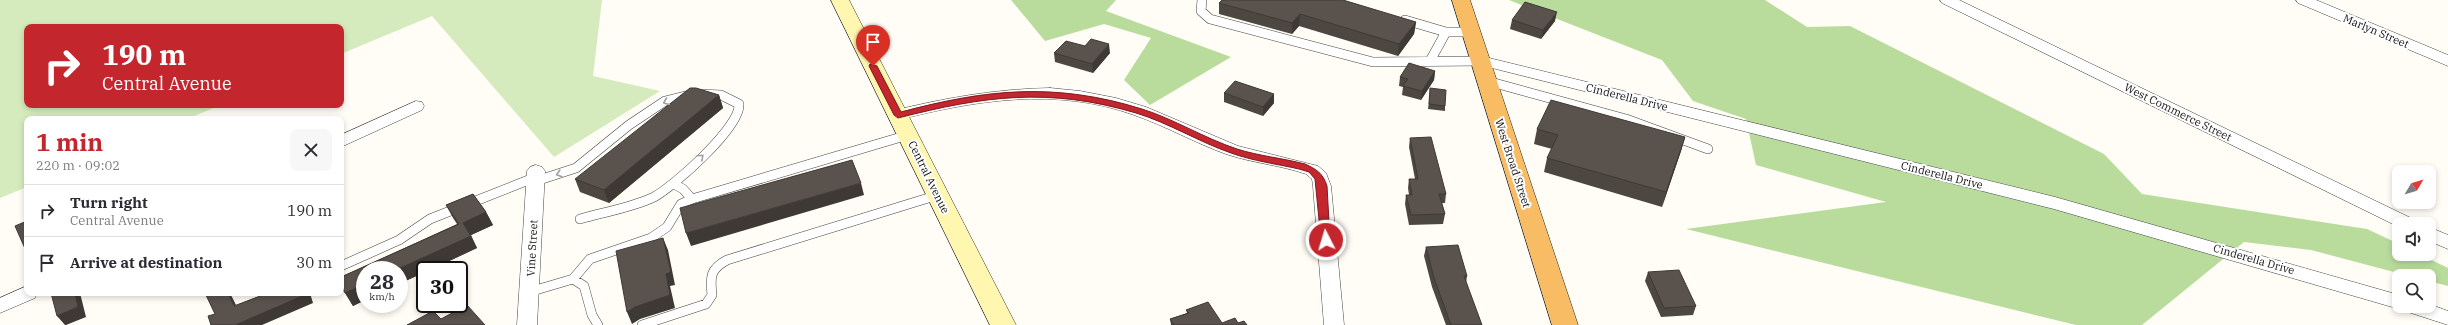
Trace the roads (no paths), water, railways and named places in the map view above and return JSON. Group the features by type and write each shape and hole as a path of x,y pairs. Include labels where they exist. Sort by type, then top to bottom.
{"highway":[{"name":"West Broad Street","path":"1461,0 1565,325"}],"main road":[{"name":"Central Avenue","path":"840,0 1003,325"}],"street":[{"name":"West Commerce Street","path":"1947,0 2396,217"},
{"name":"Marlyn Street","path":"2303,0 2448,61"},
{"name":"Cinderella Drive","path":"1481,61 2055,203 2392,300"},
{"path":"898,115 941,104 986,96 1038,94 1072,95 1140,111 1234,151 1312,170 1320,178 1322,186 1324,226 1334,325"},
{"path":"344,141 416,106"},
{"name":"Vine Street","path":"527,325 536,176"},
{"path":"2436,237 2448,243"},
{"path":"0,306 24,295"},
{"path":"2433,313 2448,318"}],"lane":[{"path":"1202,0 1201,10 1210,19 1373,62 1481,61"},
{"path":"1396,17 1446,32 1472,32"},
{"path":"1430,61 1446,32"},
{"path":"1487,82 1636,122 1677,136 1708,149"},
{"path":"344,265 410,234 430,219 536,176 576,168 629,125 665,101 691,94 716,94 731,98 739,104 739,113 733,124 674,184 655,196 580,219"},
{"path":"529,292 573,279 590,259 651,238 667,227 676,217 681,204 692,199 836,158 908,135"},
{"path":"674,184 683,189 692,199"},
{"path":"642,325 706,304 712,295 710,278 718,265 727,260 938,195"},
{"path":"573,279 584,286 592,315 598,325"}]}
